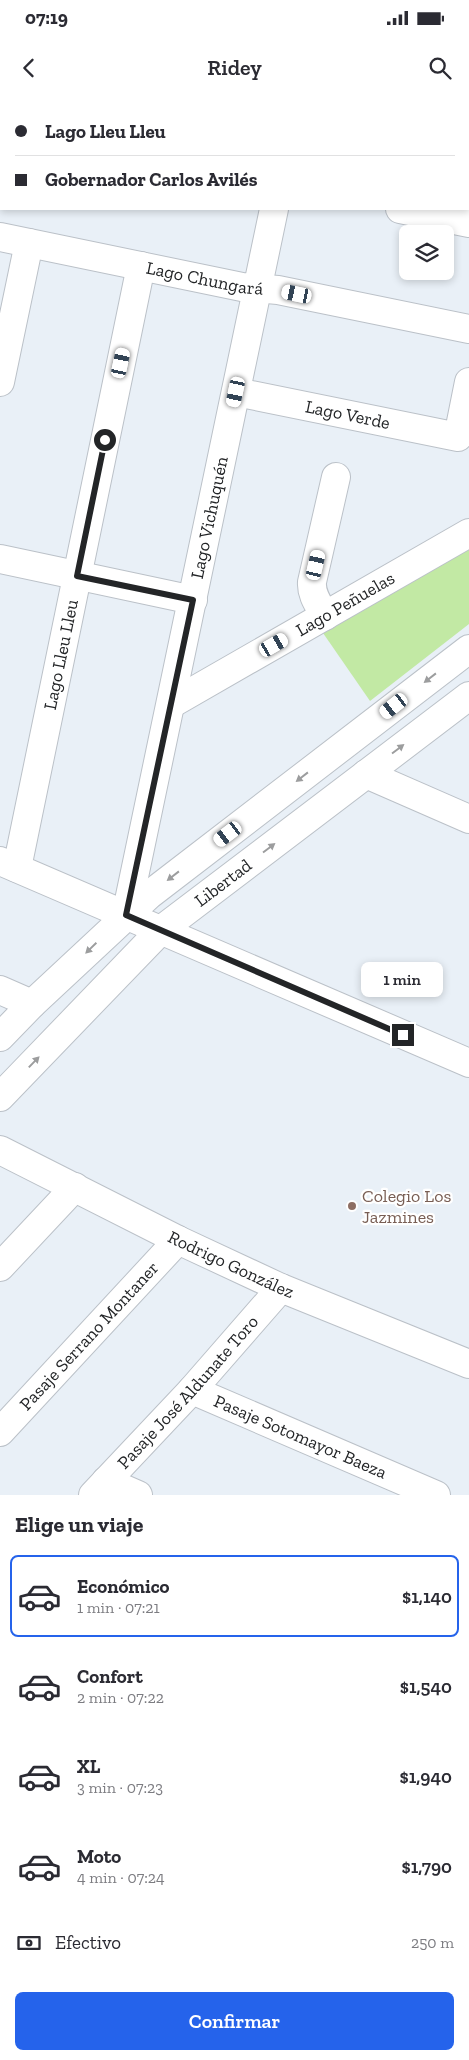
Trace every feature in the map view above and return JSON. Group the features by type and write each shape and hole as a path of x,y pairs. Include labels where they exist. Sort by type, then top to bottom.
{"street":[{"name":"Lago Vichuquén","path":"126,915 274,210"},
{"path":"405,210 469,223"},
{"name":"Lago Chungará","path":"0,237 242,287 278,290 469,328"},
{"path":"0,382 29,243"},
{"name":"Lago Lleu Lleu","path":"8,864 77,576 141,266"},
{"name":"Lago Verde","path":"236,392 458,437 469,382"},
{"path":"325,616 314,597 312,582 336,477"},
{"name":"Lago Peñuelas","path":"171,704 469,533"},
{"path":"0,560 193,600"},
{"name":"Libertad","path":"0,1037 126,915 173,876 469,648"},
{"name":"Libertad","path":"0,1097 161,930 469,696"},
{"path":"366,774 469,819"},
{"path":"8,864 469,1063"},
{"path":"0,990 32,1004"},
{"name":"Rodrigo González","path":"0,1150 178,1240 282,1288 469,1364"},
{"path":"0,1267 75,1187"},
{"name":"Pasaje Serrano Montaner","path":"0,1432 178,1240"},
{"name":"Pasaje José Aldunate Toro","path":"99,1488 192,1390 282,1288"},
{"name":"Pasaje Sotomayor Baeza","path":"192,1390 436,1495"},
{"path":"99,1488 138,1495"}],"green space":[{"path":"469,547 469,624 370,701 323,633"}],"place":[{"name":"Colegio Los Jazmines","path":"352,1206"}],"route":[{"path":"105,440 77,576 193,600 126,915 403,1035"}]}
